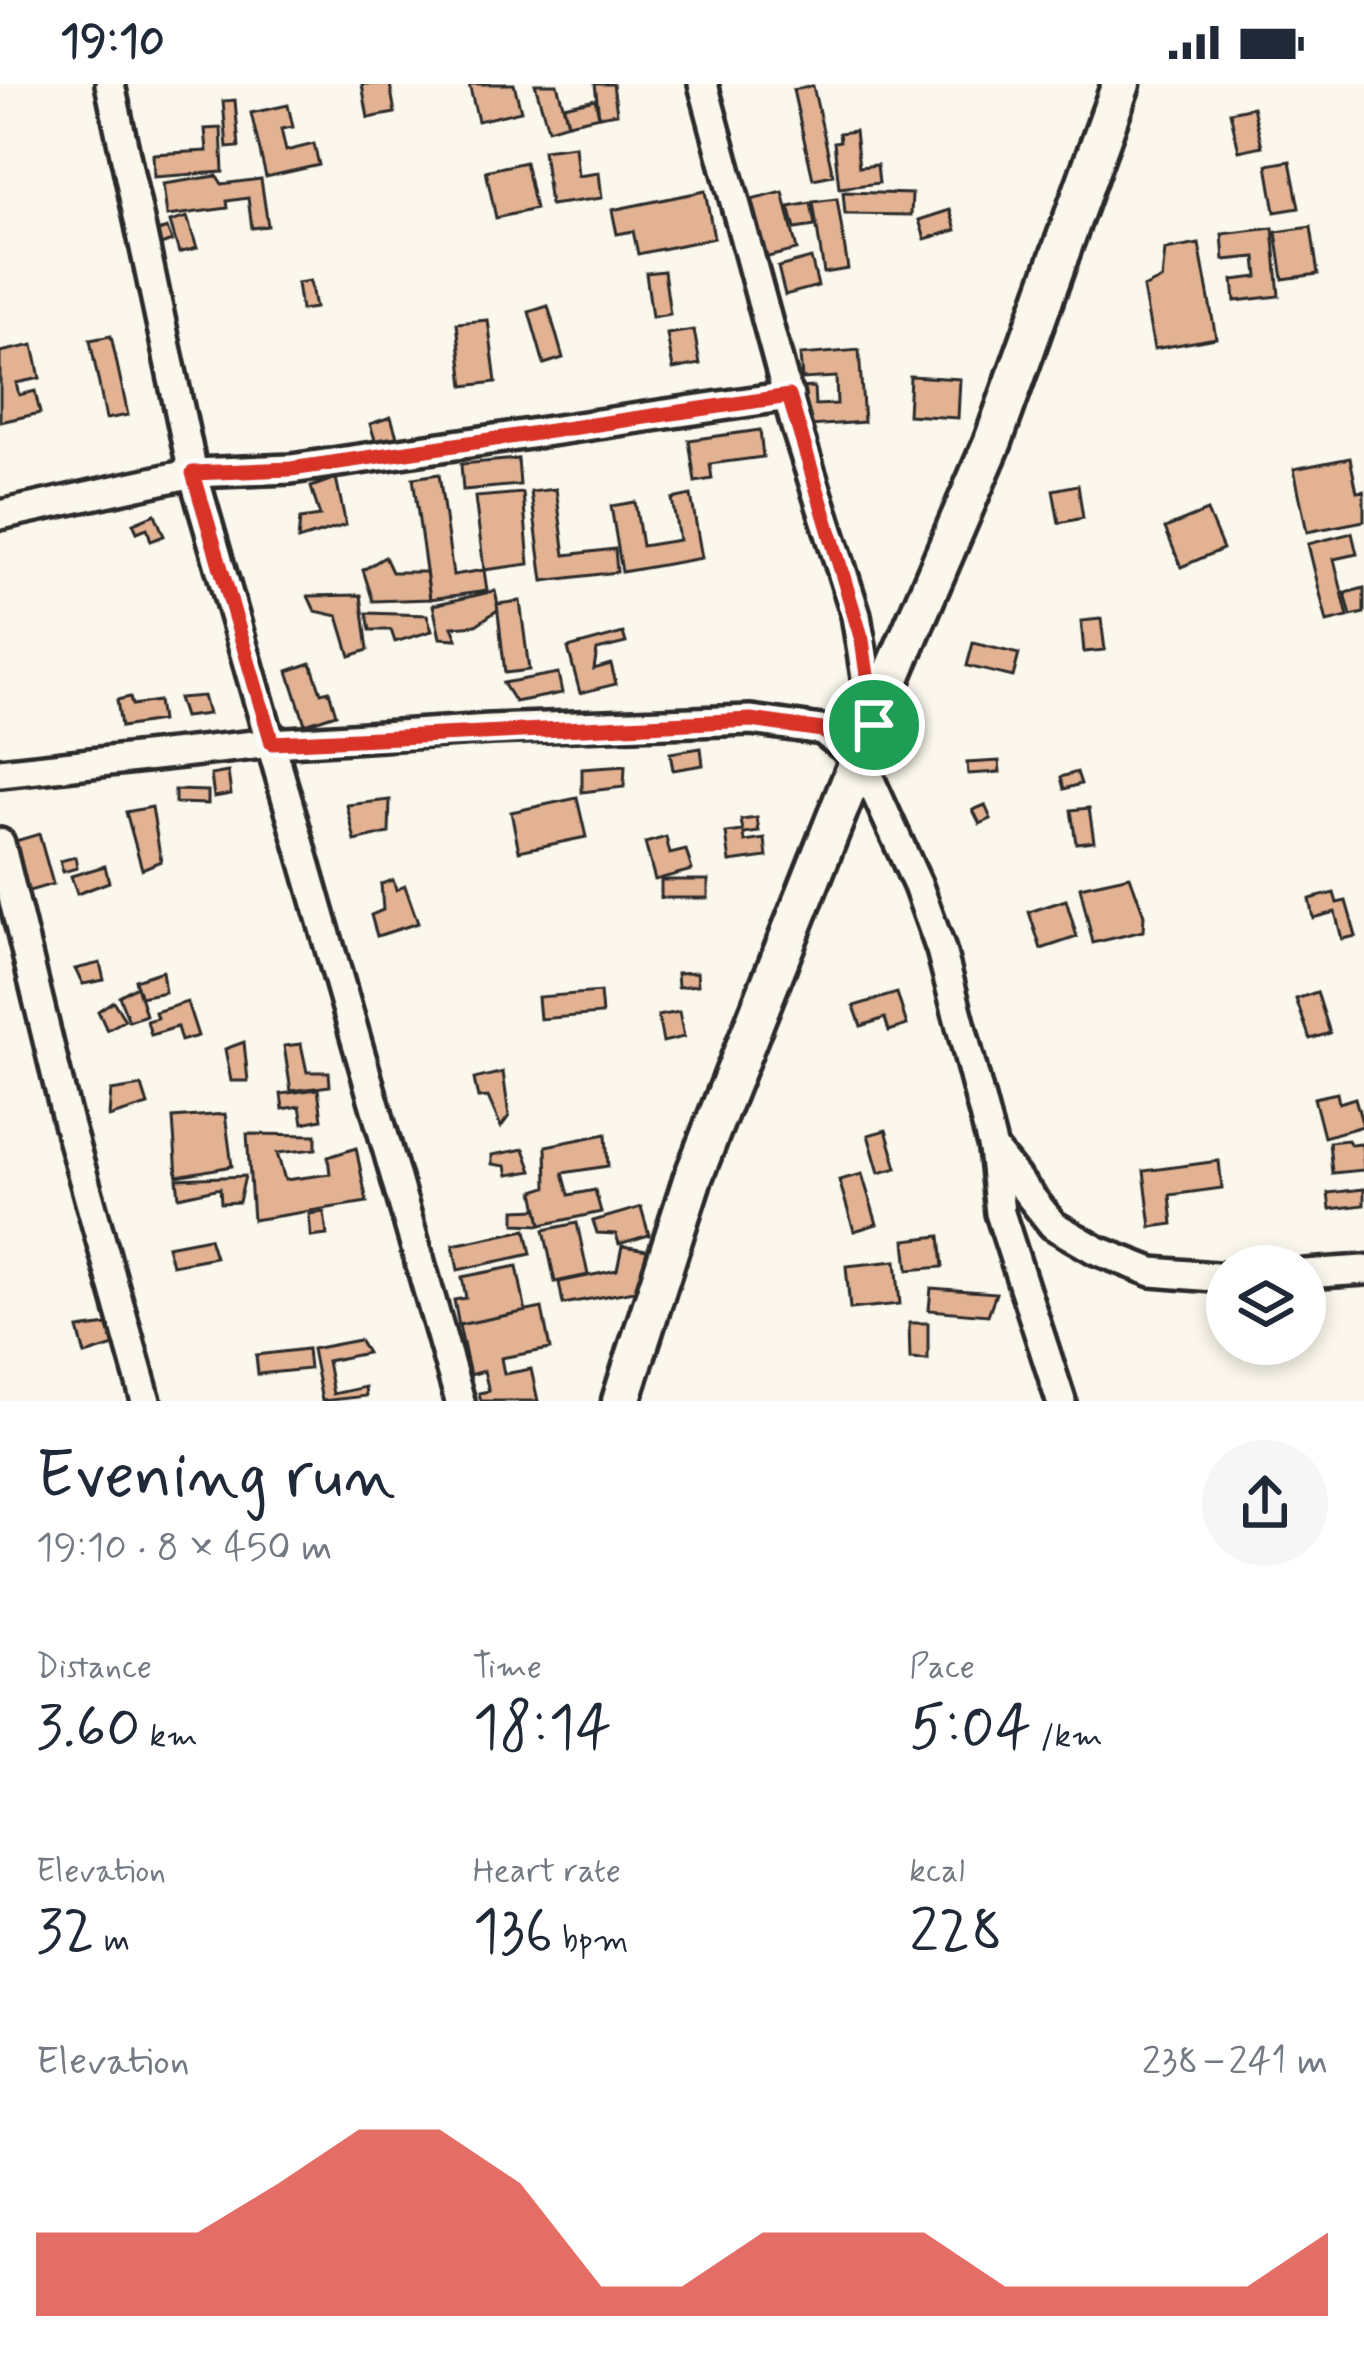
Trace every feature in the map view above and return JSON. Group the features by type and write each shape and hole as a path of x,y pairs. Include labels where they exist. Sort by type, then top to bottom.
{"street":[{"path":"110,84 193,473 460,1401"},
{"path":"703,84 789,396 856,615 874,725"},
{"path":"621,1401 692,1180 993,441 1121,84"},
{"path":"0,515 193,473 291,469 789,396"},
{"path":"0,773 272,743 751,720 822,730 861,760 941,950 993,1149 1000,1213 1061,1401"},
{"path":"0,843 68,1123 146,1401"},
{"path":"993,1149 1053,1225 1096,1250 1152,1272 1206,1276"},
{"path":"1326,1273 1364,1270"}],"building":[{"path":"362,84 390,84 395,113 368,118"},
{"path":"469,84 514,84 521,111 478,121"},
{"path":"535,84 557,84 568,123 548,129"},
{"path":"595,84 613,84 617,113 599,116"},
{"path":"813,86 833,175 813,179 793,90"},
{"path":"595,99 599,116 568,123 564,106"},
{"path":"235,100 239,147 227,148 223,101"},
{"path":"288,105 293,127 281,129 286,151 314,144 319,165 266,177 251,113"},
{"path":"1253,107 1262,146 1239,151 1230,112"},
{"path":"221,128 223,172 154,177 153,154 207,151 205,129"},
{"path":"855,131 859,167 877,165 879,183 839,188 834,142 840,141 839,133"},
{"path":"575,146 578,176 599,173 602,198 550,205 543,150"},
{"path":"1290,161 1299,208 1275,212 1267,165"},
{"path":"525,162 535,209 496,218 486,171"},
{"path":"217,176 222,184 261,179 268,226 252,228 248,198 227,201 228,208 167,216 163,184"},
{"path":"705,191 714,238 638,254 633,231 617,234 612,210"},
{"path":"783,192 797,250 764,258 751,200"},
{"path":"843,192 912,194 911,215 845,214"},
{"path":"837,199 848,269 824,273 813,202"},
{"path":"811,203 815,226 795,229 789,207"},
{"path":"950,210 956,230 925,239 919,220"},
{"path":"187,217 197,248 179,253 170,222"},
{"path":"1311,227 1318,274 1283,279 1276,232"},
{"path":"167,228 172,241 158,246 153,233"},
{"path":"1273,228 1279,296 1235,301 1233,280 1258,277 1256,257 1224,260 1222,234"},
{"path":"1199,244 1216,338 1154,349 1143,288 1162,279 1165,250"},
{"path":"811,258 818,286 785,295 778,267"},
{"path":"664,271 670,314 652,317 646,273"},
{"path":"310,281 315,308 301,310 297,283"},
{"path":"548,306 563,358 544,364 529,312"},
{"path":"488,320 496,382 464,386 457,323"},
{"path":"694,330 700,364 673,369 667,334"},
{"path":"111,336 128,415 106,419 90,340"},
{"path":"33,345 40,378 16,383 19,395 35,391 40,413 0,422 0,352"},
{"path":"859,350 864,422 796,427 793,388 814,387 815,405 837,404 836,377 802,379 800,355"},
{"path":"910,376 960,379 958,418 908,415"},
{"path":"391,417 397,437 376,443 370,424"},
{"path":"760,430 763,457 710,464 712,479 695,482 689,440"},
{"path":"1350,458 1357,492 1364,491 1364,521 1307,532 1294,469"},
{"path":"518,459 520,485 463,490 461,464"},
{"path":"439,474 453,575 484,570 487,591 430,599 413,478"},
{"path":"336,478 346,525 298,540 300,519 320,516 311,487"},
{"path":"1078,485 1083,518 1059,523 1053,490"},
{"path":"556,489 565,555 615,549 617,572 543,581 531,492"},
{"path":"523,493 529,564 484,570 475,497"},
{"path":"691,495 702,558 622,572 611,506 635,502 642,546 679,540 672,499"},
{"path":"1207,511 1223,549 1181,567 1165,528"},
{"path":"155,514 164,536 151,541 147,528 137,532 133,523"},
{"path":"1352,533 1357,554 1334,559 1348,617 1327,622 1308,544"},
{"path":"385,557 392,572 426,572 430,599 373,601 363,570"},
{"path":"1364,588 1364,613 1351,616 1345,593"},
{"path":"495,591 499,609 476,625 452,627 457,639 440,638 433,605"},
{"path":"361,595 368,650 350,656 338,616 315,611 308,596"},
{"path":"520,601 529,670 505,673 497,604"},
{"path":"367,613 427,615 432,631 395,642 391,630 370,630"},
{"path":"1101,619 1105,650 1084,652 1081,621"},
{"path":"623,633 626,643 597,650 594,669 611,664 616,684 580,693 568,648"},
{"path":"973,643 1019,654 1013,677 967,666"},
{"path":"311,663 321,693 329,691 336,714 305,724 288,671"},
{"path":"558,673 562,693 515,702 503,683"},
{"path":"203,696 208,714 184,717 178,698"},
{"path":"130,697 132,705 158,701 161,721 121,727 117,700"},
{"path":"701,748 703,765 673,770 670,753"},
{"path":"999,761 1000,772 968,774 967,763"},
{"path":"625,766 624,787 582,792 582,769"},
{"path":"228,772 231,794 214,797 211,775"},
{"path":"1077,772 1081,784 1064,789 1061,777"},
{"path":"175,790 208,791 208,804 175,803"},
{"path":"577,798 586,837 519,851 511,812"},
{"path":"390,800 389,833 355,841 347,805"},
{"path":"985,805 991,819 980,824 973,810"},
{"path":"152,807 161,861 142,869 126,812"},
{"path":"1089,808 1094,841 1076,843 1071,810"},
{"path":"757,818 759,832 744,834 745,842 765,839 767,857 730,862 726,833 743,831 741,820"},
{"path":"39,834 53,884 26,892 12,842"},
{"path":"666,837 670,854 686,850 692,870 655,880 645,843"},
{"path":"75,857 77,868 63,872 60,861"},
{"path":"105,866 109,882 77,894 71,876"},
{"path":"1130,876 1144,915 1143,931 1093,943 1080,887"},
{"path":"393,880 396,890 405,886 418,923 377,936 371,915 383,910 381,884"},
{"path":"661,880 708,880 708,898 661,898"},
{"path":"1334,893 1337,903 1346,901 1356,936 1342,939 1335,912 1313,918 1309,899"},
{"path":"1066,900 1077,937 1041,949 1029,912"},
{"path":"100,963 104,980 83,984 75,969"},
{"path":"162,971 165,992 140,997 135,980"},
{"path":"697,972 698,985 678,987 677,973"},
{"path":"137,986 146,1015 129,1021 119,996"},
{"path":"600,992 602,1014 540,1019 538,997"},
{"path":"1317,992 1330,1033 1310,1039 1296,999"},
{"path":"897,993 907,1025 889,1031 885,1018 861,1026 854,1006"},
{"path":"113,1001 125,1020 107,1030 98,1011"},
{"path":"187,1002 198,1036 181,1041 177,1027 151,1035 147,1021 157,1018 155,1012"},
{"path":"679,1012 684,1037 663,1042 658,1016"},
{"path":"244,1042 248,1081 231,1081 225,1049"},
{"path":"301,1044 307,1072 329,1072 330,1086 291,1091 284,1046"},
{"path":"503,1072 509,1116 501,1127 488,1097 478,1098 474,1079"},
{"path":"142,1086 148,1105 109,1117 111,1091"},
{"path":"318,1089 322,1119 303,1123 300,1106 283,1109 281,1094"},
{"path":"1337,1093 1339,1103 1355,1098 1363,1126 1324,1137 1314,1098"},
{"path":"225,1114 232,1166 177,1176 173,1118"},
{"path":"886,1130 897,1168 879,1173 868,1135"},
{"path":"247,1134 316,1135 316,1149 277,1153 285,1180 330,1174 328,1157 356,1148 367,1202 253,1220"},
{"path":"606,1134 608,1166 563,1173 569,1195 595,1190 601,1212 541,1225 534,1191 547,1187 546,1146"},
{"path":"1348,1140 1351,1145 1362,1144 1364,1170 1332,1173 1329,1142"},
{"path":"524,1149 532,1171 508,1175 506,1166 492,1164 492,1155"},
{"path":"1219,1161 1222,1188 1170,1195 1173,1224 1151,1227 1144,1171"},
{"path":"862,1174 877,1224 854,1231 839,1180"},
{"path":"245,1176 239,1202 221,1203 220,1188 179,1197 177,1179"},
{"path":"1364,1189 1364,1205 1330,1209 1328,1193"},
{"path":"641,1207 649,1235 619,1244 616,1234 597,1233 593,1221"},
{"path":"538,1209 541,1225 515,1224 515,1210"},
{"path":"324,1212 327,1235 311,1237 309,1214"},
{"path":"577,1223 588,1275 555,1282 544,1230"},
{"path":"526,1230 531,1254 458,1270 453,1245"},
{"path":"940,1236 943,1267 908,1270 905,1240"},
{"path":"209,1238 215,1257 172,1265 167,1246"},
{"path":"622,1246 647,1250 639,1290 563,1304 559,1282 617,1270"},
{"path":"896,1261 900,1304 850,1309 846,1266"},
{"path":"517,1266 526,1313 459,1326 454,1300 466,1298 462,1277"},
{"path":"931,1288 996,1293 988,1315 929,1310"},
{"path":"542,1308 550,1349 501,1358 504,1374 531,1369 538,1401 481,1401 479,1393 489,1391 484,1371 470,1375 459,1325"},
{"path":"909,1323 928,1323 928,1360 910,1359"},
{"path":"108,1325 114,1346 85,1355 78,1329"},
{"path":"359,1340 367,1353 327,1361 333,1394 365,1387 366,1396 322,1401 312,1349"},
{"path":"307,1349 309,1369 258,1374 256,1355"}],"route":[{"path":"789,396 856,615 874,725 861,760 844,742 822,730 751,720 272,743 193,473 291,469 789,396"}]}
